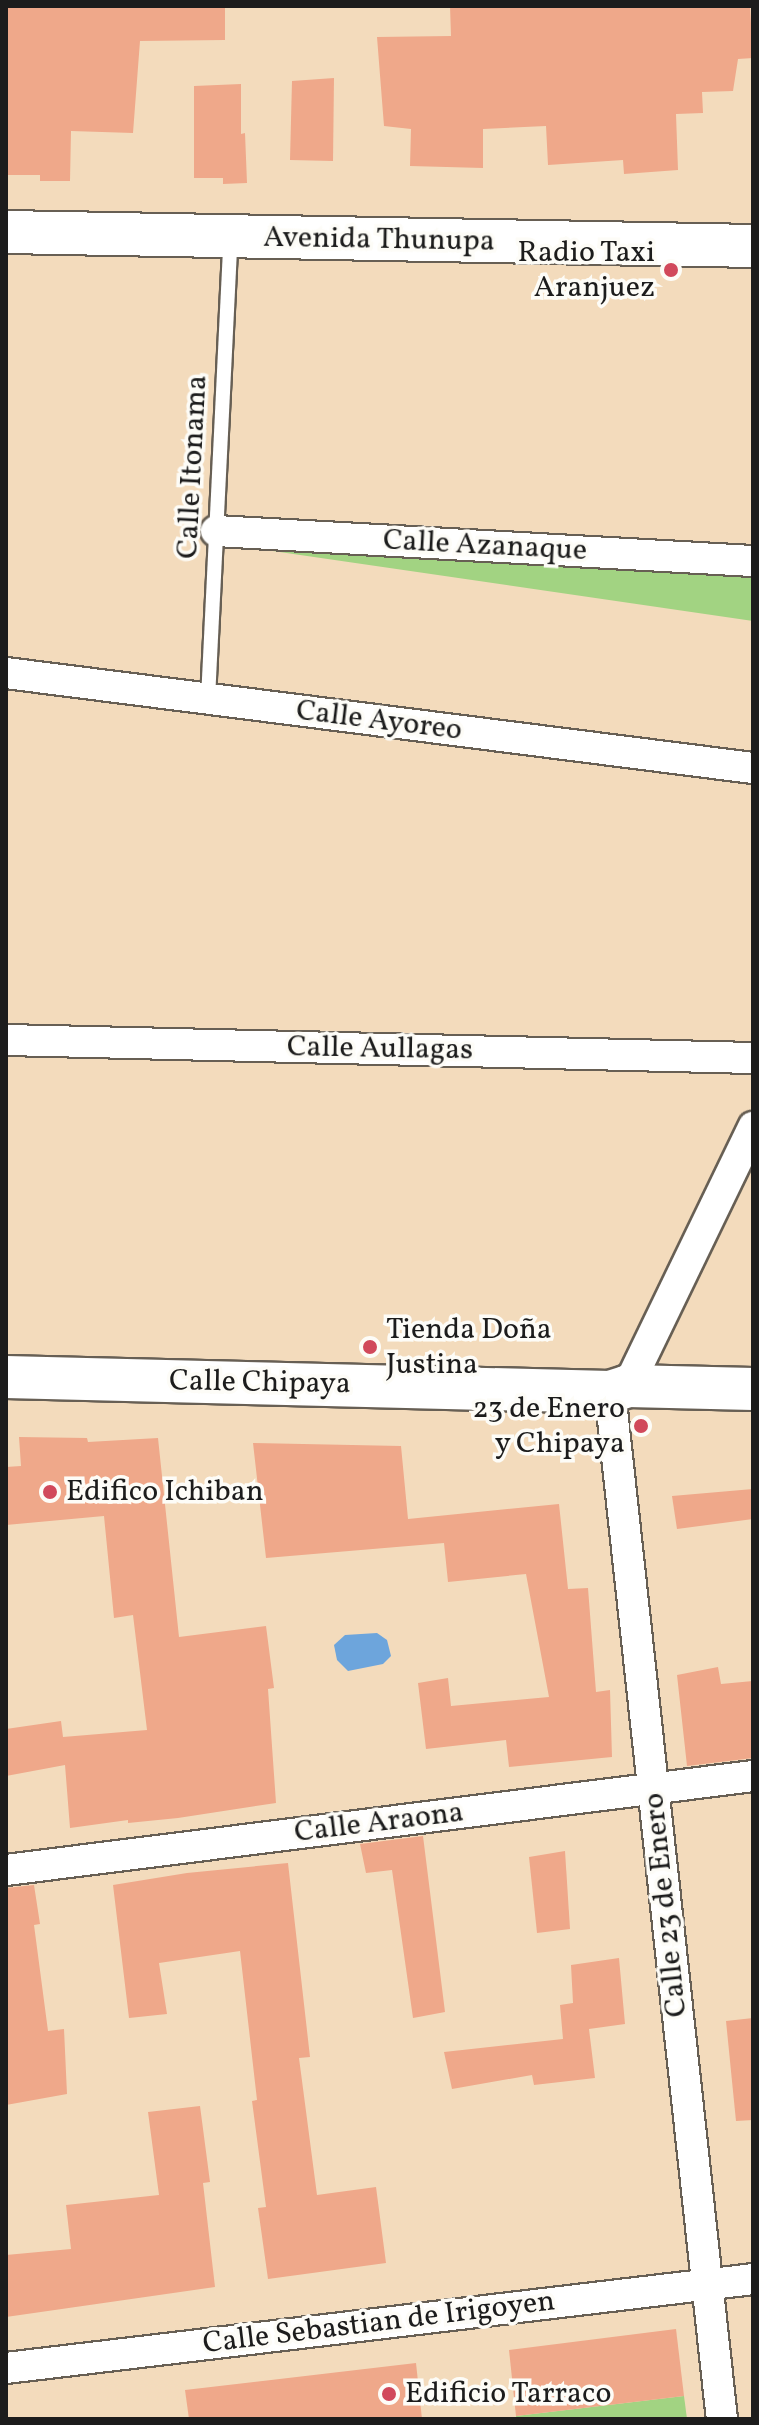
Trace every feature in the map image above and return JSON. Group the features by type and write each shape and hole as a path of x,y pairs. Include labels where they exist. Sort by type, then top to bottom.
{"street":[{"name":"Avenida Thunupa","path":"6,232 753,246"},
{"name":"Calle Azanaque","path":"216,531 753,561"},
{"name":"Calle Ayoreo","path":"6,673 753,768"},
{"name":"Calle Aullagas","path":"6,1040 753,1058"},
{"path":"619,1389 753,1127"},
{"name":"Calle Chipaya","path":"6,1377 753,1389"},
{"name":"Calle 23 de Enero","path":"619,1389 655,1788 705,2284 722,2419"},
{"name":"Calle Araona","path":"6,1870 753,1776"},
{"name":"Calle Sebastian de Irigoyen","path":"6,2368 753,2279"}],"lane":[{"name":"Calle Itonama","path":"208,699 230,237"}],"green space":[{"path":"259,549 753,575 753,621"},
{"path":"684,2396 687,2419 517,2419 516,2416"}],"water":[{"path":"377,1633 387,1640 391,1656 383,1664 348,1671 337,1660 334,1645 345,1635"}],"building":[{"path":"6,6 225,6 225,40 140,41 133,133 71,131 70,181 40,181 40,175 6,175"},
{"path":"450,6 750,6 753,58 738,59 733,91 702,92 703,113 676,114 678,170 624,174 623,160 548,165 546,126 483,129 483,168 410,166 411,129 384,126 377,37 451,36"},
{"path":"334,78 333,161 290,160 292,81"},
{"path":"241,84 241,134 245,133 247,183 223,184 223,178 194,178 194,86"},
{"path":"19,1437 87,1438 88,1442 158,1438 179,1637 266,1626 274,1688 268,1689 276,1803 178,1818 128,1823 128,1820 70,1828 65,1765 6,1776 6,1729 61,1721 63,1737 147,1730 133,1615 114,1618 104,1516 6,1525 6,1467 21,1466"},
{"path":"253,1443 401,1446 408,1519 559,1504 568,1589 588,1588 596,1692 610,1690 612,1757 509,1767 506,1740 426,1749 418,1683 448,1678 451,1706 549,1697 526,1574 448,1582 444,1543 266,1558"},
{"path":"753,1489 753,1519 677,1529 672,1496"},
{"path":"718,1667 721,1684 753,1681 753,1758 687,1766 677,1675"},
{"path":"423,1836 445,2012 413,2018 392,1870 366,1873 360,1844"},
{"path":"565,1851 570,1929 537,1933 529,1857"},
{"path":"288,1863 310,2057 299,2058 317,2195 376,2187 386,2263 268,2279 258,2208 266,2207 252,2101 257,2100 240,1951 159,1963 167,2014 129,2018 113,1885 187,1873"},
{"path":"34,1885 40,1924 34,1925 48,2031 64,2029 67,2094 6,2105 6,1888"},
{"path":"619,1958 625,2024 589,2029 595,2078 534,2085 532,2075 452,2089 444,2052 563,2039 560,2005 573,2003 571,1965"},
{"path":"753,2018 753,2120 736,2121 726,2021"},
{"path":"200,2106 210,2182 203,2183 215,2287 6,2317 6,2255 71,2249 66,2205 159,2195 148,2112"},
{"path":"676,2329 684,2396 516,2416 509,2350"},
{"path":"416,2363 422,2419 189,2419 185,2390"}],"place":[{"name":"Radio Taxi Aranjuez","path":"671,270"},
{"name":"Tienda Doña Justina","path":"370,1347"},
{"name":"23 de Enero y Chipaya","path":"641,1426"},
{"name":"Edifico Ichiban","path":"50,1492"},
{"name":"Edificio Tarraco","path":"389,2394"}]}
